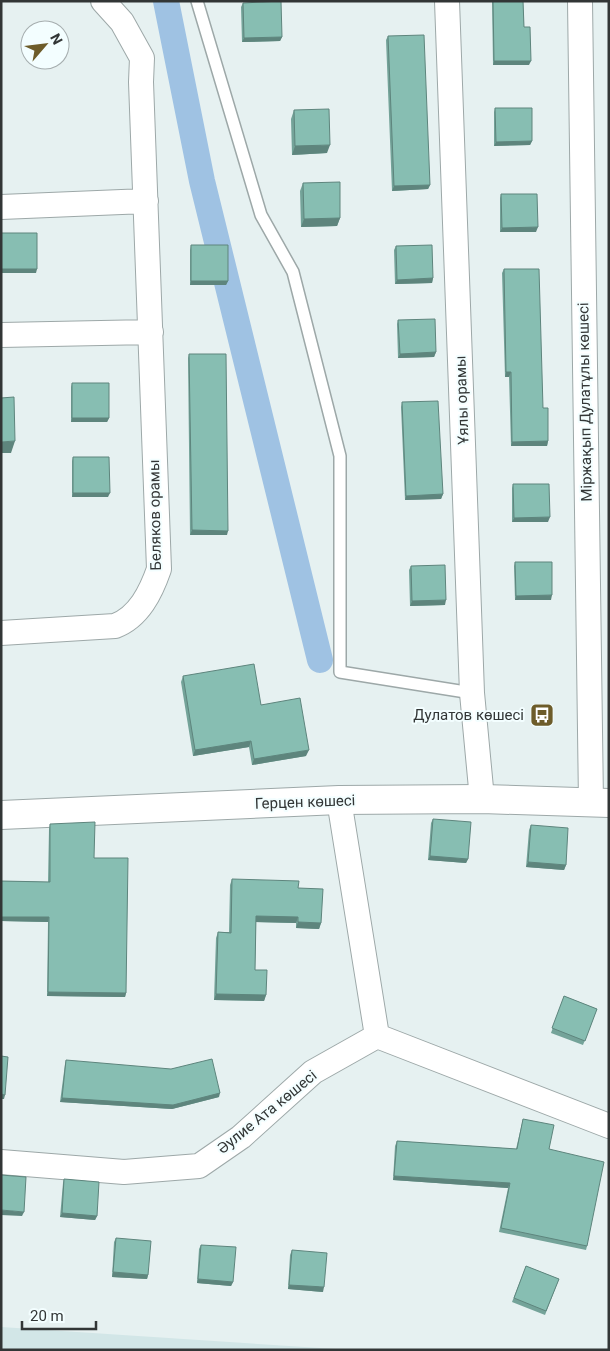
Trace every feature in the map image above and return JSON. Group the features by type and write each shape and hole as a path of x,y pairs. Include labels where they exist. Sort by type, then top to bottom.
{"street":[{"name":"Беляков орамы","path":"1,633 115,626 125,622 140,609 158,569 151,332 140,82 142,58 122,22 103,1"},
{"name":"Ұялы орамы","path":"447,1 472,693 482,799"},
{"name":"Міржақып Дулатұлы көшесі","path":"580,1 600,803"},
{"path":"1,207 146,201"},
{"path":"1,335 151,332"},
{"name":"Герцен көшесі","path":"1,815 339,800 482,799 600,803"},
{"path":"339,800 377,1036 609,1126"},
{"name":"Әулие Ата көшесі","path":"1,1162 124,1172 199,1166 240,1137 313,1072 377,1036"}],"lane":[{"path":"197,1 261,215 293,272 340,456 340,672 472,693"}],"shaded area":[{"path":"1,1327 351,1350 1,1350"}],"building":[{"path":"281,1 282,37 244,38 243,3"},
{"path":"493,1 523,1 524,27 530,27 531,61 494,61"},
{"path":"424,35 430,185 394,186 388,36"},
{"path":"495,108 532,108 532,141 496,142"},
{"path":"329,109 330,145 295,146 294,110"},
{"path":"340,182 340,218 304,219 303,183"},
{"path":"501,194 537,194 538,227 502,228"},
{"path":"1,233 37,233 37,269 1,269"},
{"path":"191,245 228,245 228,281 191,281"},
{"path":"432,245 433,278 397,280 396,246"},
{"path":"504,269 539,269 543,408 548,408 548,441 512,442 511,372 506,372"},
{"path":"435,319 436,352 400,354 398,320"},
{"path":"189,354 226,354 228,531 192,530"},
{"path":"72,383 109,383 109,418 72,418"},
{"path":"14,397 15,441 1,442 1,398"},
{"path":"438,401 443,494 406,496 402,402"},
{"path":"73,457 109,457 110,493 73,493"},
{"path":"513,484 549,484 550,517 514,518"},
{"path":"515,562 552,562 552,595 516,596"},
{"path":"445,565 446,600 412,601 411,566"},
{"path":"254,664 261,705 300,698 309,750 254,759 251,741 195,750 183,676"},
{"path":"433,819 471,822 468,859 430,856"},
{"path":"95,822 94,858 128,858 126,993 48,992 49,917 1,917 1,881 50,882 50,824"},
{"path":"531,825 568,828 566,865 528,862"},
{"path":"232,879 299,881 298,888 323,889 321,923 298,922 298,917 256,916 255,970 267,970 266,995 216,994 218,932 231,933"},
{"path":"564,996 597,1009 585,1041 552,1028"},
{"path":"1,1056 8,1057 5,1095 1,1094"},
{"path":"212,1059 220,1093 173,1105 62,1098 66,1060 171,1069"},
{"path":"523,1119 554,1125 549,1149 604,1162 587,1246 501,1228 510,1183 394,1176 397,1141 517,1149"},
{"path":"1,1175 26,1177 24,1212 1,1210"},
{"path":"64,1179 99,1182 97,1216 62,1213"},
{"path":"116,1238 151,1241 148,1275 113,1272"},
{"path":"201,1245 236,1247 233,1282 198,1279"},
{"path":"292,1250 327,1253 324,1287 289,1285"},
{"path":"526,1266 559,1279 546,1311 514,1298"}],"waterway":[{"path":"166,1 202,181 320,660"}],"place":[{"name":"Дулатов көшесі","path":"542,715"}]}
